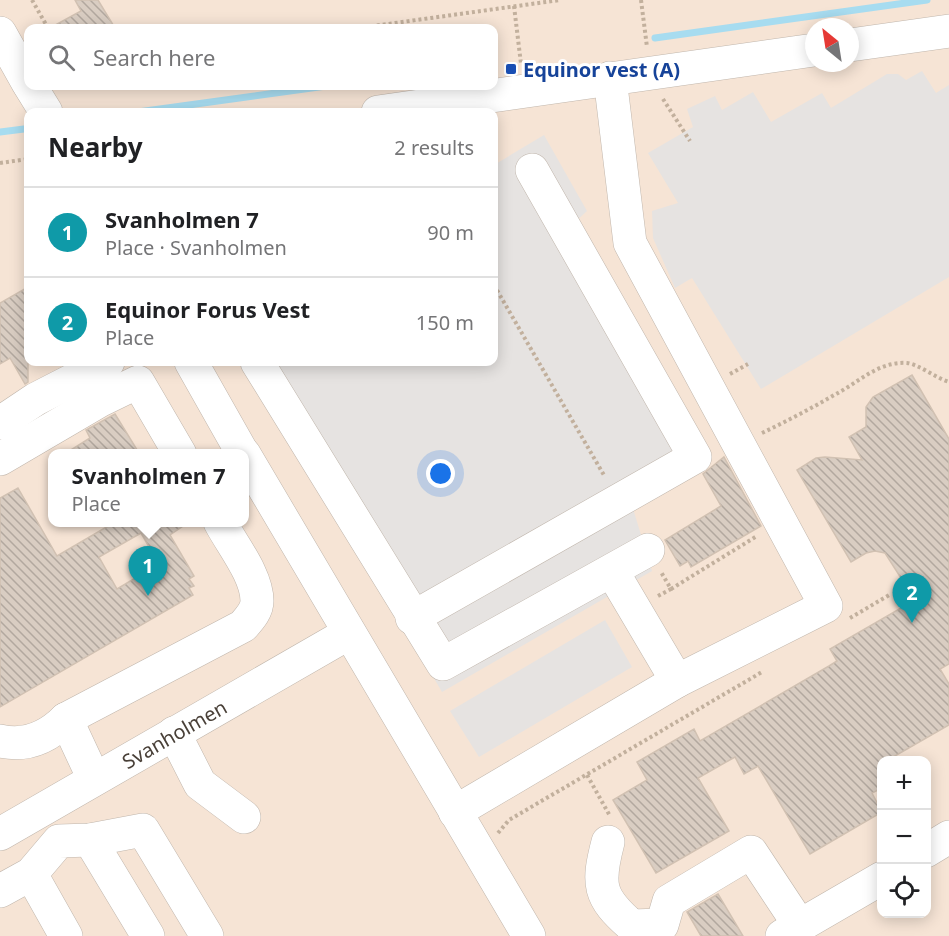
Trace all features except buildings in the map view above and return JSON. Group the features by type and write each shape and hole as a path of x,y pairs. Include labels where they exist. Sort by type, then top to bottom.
{"street":[{"path":"859,44 949,31"},
{"path":"0,33 20,80"},
{"path":"405,108 805,51"},
{"path":"455,812 677,681 826,606 653,290 630,243 610,78"},
{"path":"28,90 43,108"},
{"path":"412,618 695,457 612,315 532,170"},
{"path":"612,315 653,290"},
{"path":"0,423 36,399 100,366"},
{"path":"193,366 241,449"},
{"path":"259,366 442,664 648,550"},
{"path":"0,459 99,400 138,382 178,449"},
{"path":"249,463 529,936"},
{"path":"0,741 24,742 50,735 66,719 243,626 252,616 257,602 252,580 223,527"},
{"path":"612,571 677,681"},
{"name":"Svanholmen","path":"0,834 349,633"},
{"path":"66,719 94,779"},
{"path":"174,733 200,784 244,817"},
{"path":"42,809 74,840 148,936"},
{"path":"0,891 31,874 74,840 143,830 207,936"},
{"path":"931,848 949,837"},
{"path":"608,842 602,864 601,890 614,911 632,926 662,925 669,901 751,852 791,931 877,881"},
{"path":"31,874 66,936"}],"path":[{"path":"32,0 46,24"},
{"path":"387,24 560,0"},
{"path":"641,0 648,57"},
{"path":"514,6 521,65"},
{"path":"658,93 690,141"},
{"path":"0,163 24,160"},
{"path":"762,434 840,392 870,372 895,363 911,363 933,377 949,382"},
{"path":"670,589 780,521"},
{"path":"845,621 891,594"},
{"path":"514,817 764,670"},
{"path":"587,775 616,826 608,842"}],"shaded area":[{"path":"0,0 949,0 949,936 0,936"},
{"path":"922,71 936,93 949,85 949,277 761,389 692,278 675,288 653,238 652,211 678,203 648,153 693,127 687,109 715,96 722,110 753,92 771,122 822,93 831,108 887,74 898,74 906,80"},
{"path":"544,135 587,211 574,223 707,456 631,502 652,571 442,692 250,366 498,366 498,163"},
{"path":"605,620 632,667 479,757 450,711"}],"waterway":[{"path":"655,38 927,0"},
{"path":"167,108 297,90"},
{"path":"0,132 24,129"}],"place":[{"name":"Equinor vest (A)","path":"511,69"},
{"name":"Svanholmen 7","path":"148,596"},
{"name":"Equinor Forus Vest","path":"912,623"}]}
